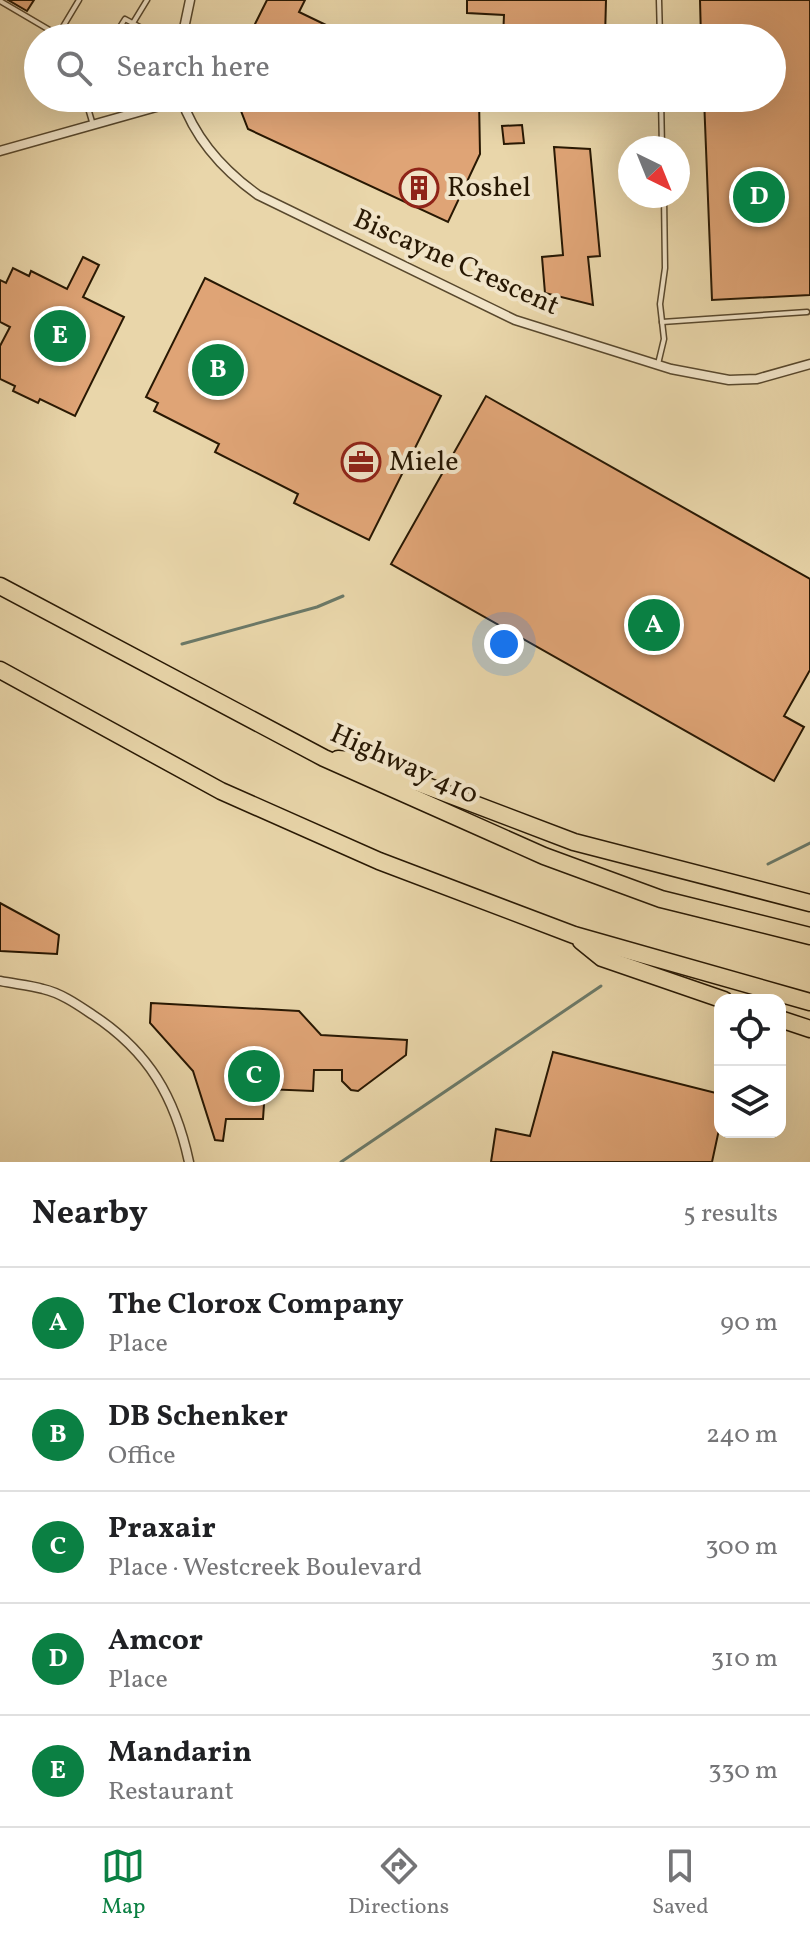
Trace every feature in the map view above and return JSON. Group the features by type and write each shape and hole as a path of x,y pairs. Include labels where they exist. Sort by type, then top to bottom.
{"highway":[{"name":"Highway 410","path":"0,586 324,758 544,856 661,899 810,936"},
{"path":"0,670 221,791 379,861 574,935 810,1002"},
{"path":"324,758 361,761 574,842 810,903"},
{"path":"574,935 602,958 714,997"},
{"path":"786,1021 810,1029"}],"street":[{"path":"185,24 190,0"},
{"path":"0,151 137,112"},
{"name":"Biscayne Crescent","path":"188,112 214,158 258,195 515,320 697,376 757,379 810,364"},
{"path":"0,981 45,989 107,1024 128,1041 152,1069 169,1097 182,1131 189,1162"}],"lane":[{"path":"66,24 79,0"},
{"path":"122,24 125,19 133,23 147,0"},
{"path":"659,0 660,24"},
{"path":"0,1 39,24"},
{"path":"89,112 93,125"},
{"path":"661,112 662,136"},
{"path":"658,364 664,339 660,304 665,268 664,208"},
{"path":"662,322 807,312"}],"building":[{"path":"8,0 34,0 27,11"},
{"path":"267,0 305,0 299,12 324,24 255,24"},
{"path":"467,0 606,0 605,24 504,24 504,15 467,13"},
{"path":"700,0 810,0 810,295 712,300 705,112 786,112 786,24 701,24"},
{"name":"Roshel","path":"241,112 479,112 480,154 448,222 248,129"},
{"path":"522,125 524,143 504,144 502,126"},
{"path":"554,147 590,149 600,256 588,257 593,305 545,293 542,257 563,255"},
{"path":"83,257 99,265 83,297 124,317 75,416 40,399 38,403 13,391 15,386 0,379 0,346 10,327 0,322 0,280 6,283 13,268 29,276 31,271 67,289"},
{"path":"205,278 441,396 369,540 294,503 298,494 215,452 219,444 154,411 158,403 146,397"},
{"path":"486,396 810,579 810,670 784,716 804,727 774,781 391,564"},
{"path":"0,903 59,935 57,954 0,951"},
{"path":"151,1003 299,1011 321,1035 407,1040 406,1055 358,1091 351,1090 342,1081 342,1070 314,1070 313,1091 265,1089 263,1119 226,1119 223,1141 215,1140 193,1071 150,1023"},
{"path":"553,1052 714,1092 714,1138 717,1138 712,1162 491,1162 496,1129 530,1136"}],"waterway":[{"path":"182,644 317,607 343,596"},
{"path":"768,864 810,843"},
{"path":"341,1162 601,986"}],"place":[{"name":"Roshel","path":"419,188"},
{"name":"Amcor","path":"759,197"},
{"name":"Mandarin","path":"60,336"},
{"name":"DB Schenker","path":"218,370"},
{"name":"Miele","path":"361,462"},
{"name":"The Clorox Company","path":"654,625"},
{"name":"Praxair","path":"254,1076"}]}
